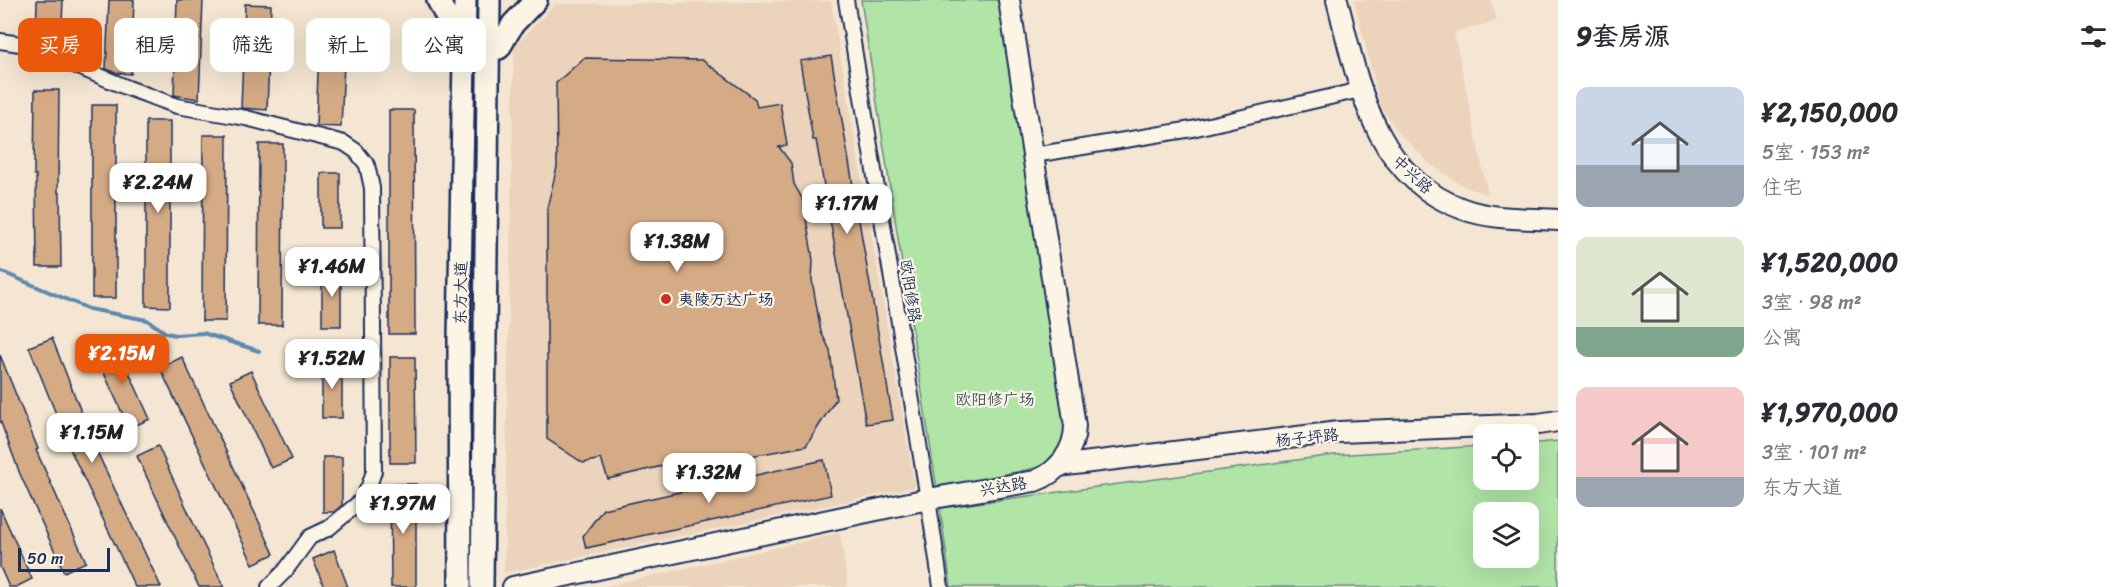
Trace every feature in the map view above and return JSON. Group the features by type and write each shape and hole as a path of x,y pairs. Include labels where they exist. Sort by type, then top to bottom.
{"main road":[{"path":"438,0 447,18"},
{"name":"东方大道","path":"465,0 465,18"},
{"path":"473,587 477,0"},
{"path":"482,587 489,0"},
{"path":"493,587 500,0"},
{"path":"499,48 513,24 536,0"},
{"name":"兴达路","path":"513,587 928,499 1035,481 1043,478 1058,466 1072,445 1075,426 1009,0"},
{"name":"中兴路","path":"1337,0 1360,90 1387,150 1405,171 1425,188 1463,209 1488,216 1558,220"},
{"name":"东方大道","path":"460,587 459,340 464,72"},
{"name":"杨子坪路","path":"1058,466 1339,432 1538,424 1558,421"},
{"path":"1539,435 1558,433"},
{"name":"杨子坪路","path":"1035,481 1340,445 1473,439"}],"street":[{"name":"欧阳修路","path":"846,0 928,499 940,587"},
{"path":"0,41 27,45 177,106 246,118 331,138 356,151 367,165 372,188 374,471 362,500 328,528 310,537 285,571 269,587"},
{"path":"1034,155 1192,129 1360,90"}],"shaded area":[{"path":"1354,0 1491,0 1497,21 1454,32 1488,195 1463,186 1430,164 1399,133 1381,107"},
{"name":"夷陵万达广场","path":"831,1 915,487 504,573 514,47 555,4"},
{"path":"840,533 848,587 602,587"}],"green space":[{"name":"欧阳修广场","path":"861,0 1002,0 1072,428 1062,452 1039,467 937,489"},
{"path":"1558,441 1558,587 951,587 940,508 1334,455 1473,447 1473,490 1539,490 1539,443"}],"building":[{"path":"37,0 63,0 62,18 37,18"},
{"path":"109,0 134,0 133,18 114,18 114,72 106,69"},
{"path":"177,0 203,0 199,99 174,95 175,72 198,72 198,18 176,18"},
{"path":"245,4 271,5 271,18 244,18"},
{"path":"831,56 893,420 866,424 800,61"},
{"name":"夷陵万达广场","path":"584,58 702,60 755,99 757,107 780,103 787,145 779,147 791,163 794,184 803,200 813,260 812,280 821,332 830,350 836,399 806,446 689,467 687,460 608,479 601,459 583,463 547,439 547,208 557,167 556,83"},
{"path":"242,72 268,72 267,110 241,108"},
{"path":"318,72 344,72 341,127 316,126"},
{"path":"35,90 59,90 58,193 60,193 61,267 37,267 36,175 34,175"},
{"path":"92,105 116,105 116,298 92,298"},
{"path":"389,110 414,110 415,334 389,334"},
{"path":"146,121 170,121 170,307 146,306"},
{"path":"203,135 227,135 226,321 202,321"},
{"path":"259,144 283,144 282,325 258,325"},
{"path":"321,173 340,173 340,228 321,228"},
{"path":"322,271 341,271 341,326 322,326"},
{"path":"52,338 90,437 161,587 135,587 71,451 29,347"},
{"path":"115,341 150,419 129,428 94,351"},
{"path":"0,355 38,449 36,450 86,562 64,572 20,474 0,420"},
{"path":"182,357 274,554 253,564 160,368"},
{"path":"390,357 415,357 416,463 390,463"},
{"path":"322,363 342,363 342,418 322,418"},
{"path":"251,371 292,459 271,468 230,381"},
{"path":"158,446 224,587 199,587 173,533 137,456"},
{"path":"323,457 342,457 342,505 334,512 323,512"},
{"path":"824,460 831,495 586,548 583,536 603,509"},
{"path":"390,484 416,484 416,587 391,587"},
{"path":"0,508 32,579 16,587 9,587 0,567"},
{"path":"334,550 348,587 324,587 313,559"}],"waterway":[{"path":"0,271 89,309 147,320 166,333 176,335 203,333 259,351"}],"place":[{"name":"夷陵万达广场","path":"666,299"}]}
